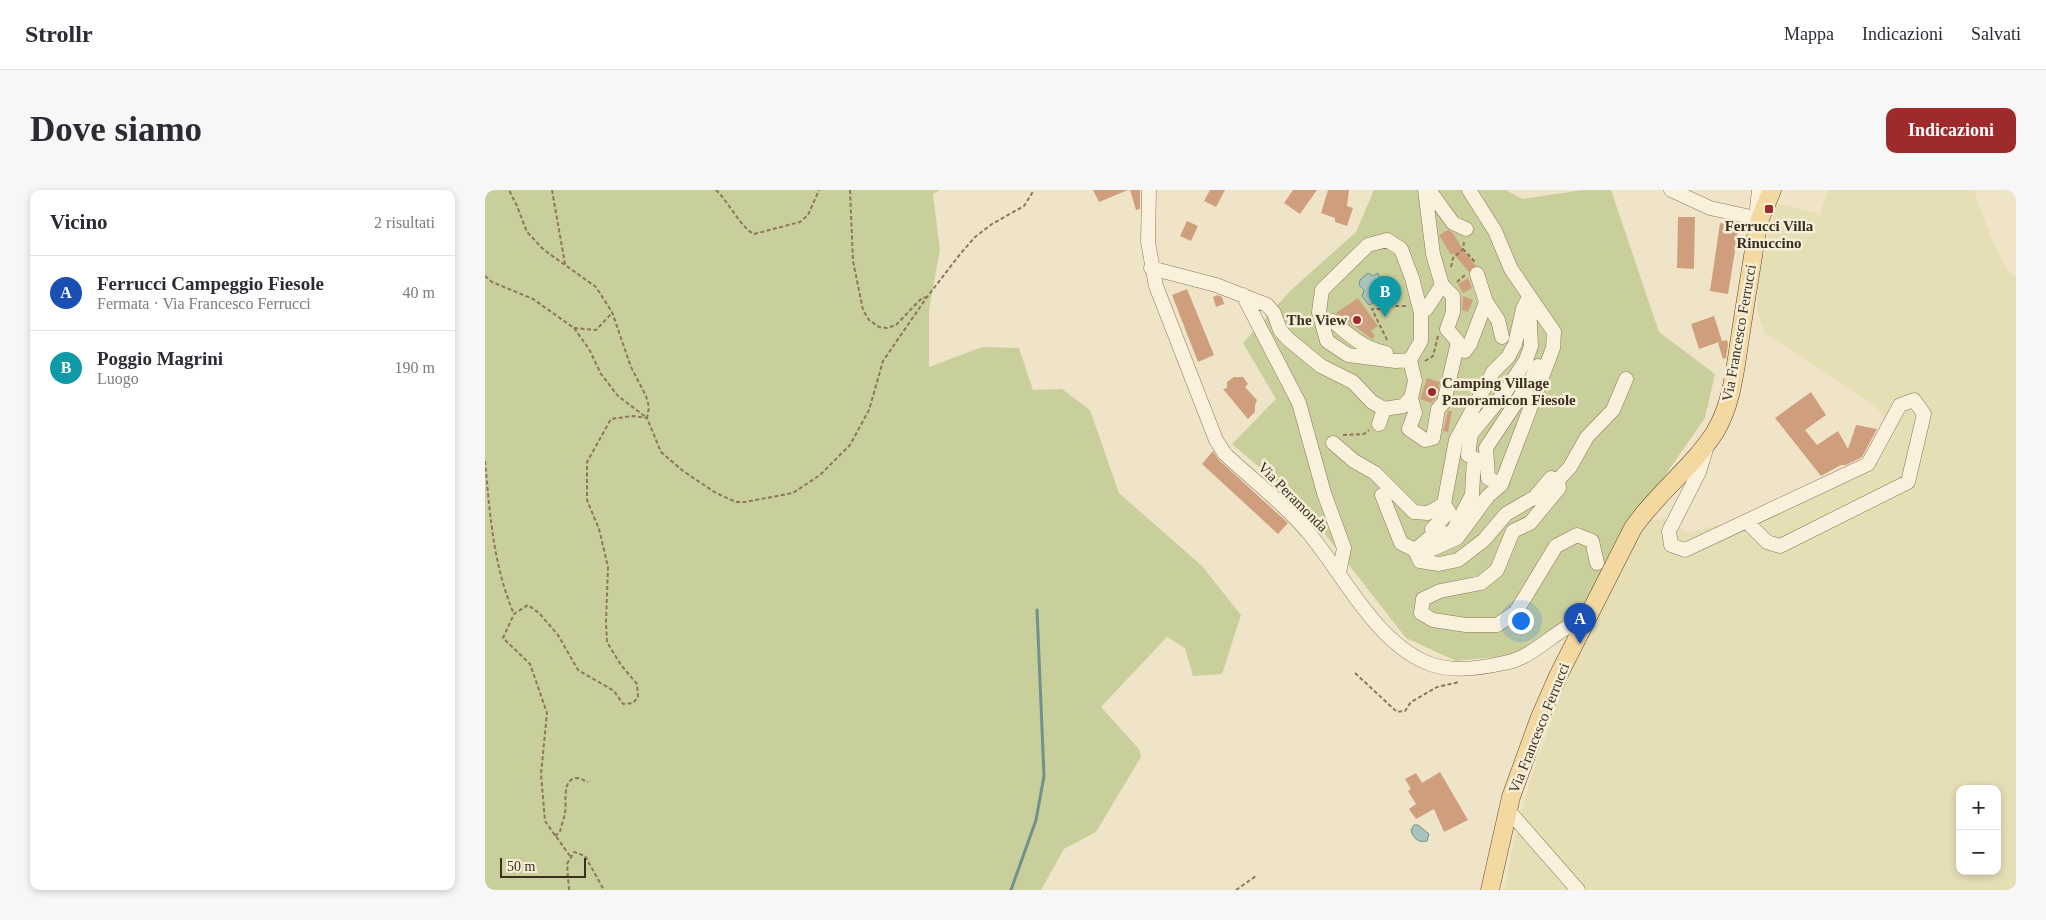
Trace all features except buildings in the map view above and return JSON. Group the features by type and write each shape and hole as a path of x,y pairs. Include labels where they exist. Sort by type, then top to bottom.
{"main road":[{"name":"Via Francesco Ferrucci","path":"1490,890 1507,809 1553,686 1633,528 1641,516 1709,440 1720,423 1730,398 1760,219 1772,190"}],"street":[{"name":"Via Peramonda","path":"1149,190 1151,268 1162,305 1220,448 1303,527 1379,626 1405,649 1433,665 1446,668 1468,668 1505,663 1520,658 1568,626 1587,619"},
{"path":"1425,190 1433,254 1444,288 1453,296 1453,312 1447,329 1465,351 1470,344 1486,302"},
{"path":"1429,190 1453,223 1466,229"},
{"path":"1418,556 1457,538 1488,496 1501,484 1553,348 1554,332 1511,269 1495,231 1469,190"},
{"path":"1671,190 1710,208 1760,219 1757,209 1759,190"},
{"path":"1387,240 1401,249 1412,278 1420,310 1421,340 1405,360 1348,355 1327,341 1319,312 1322,290 1368,245 1387,240"},
{"path":"1151,268 1195,279 1243,295 1270,308 1280,330 1288,339 1321,366 1353,382 1381,407 1403,406 1411,398"},
{"path":"1472,273 1486,302 1498,320 1502,337"},
{"path":"1420,310 1427,308 1444,288"},
{"path":"1243,295 1299,403 1324,493 1344,548 1339,573"},
{"path":"1418,556 1433,534 1432,528 1449,512 1444,504 1456,440 1493,372 1508,358 1515,344 1523,309 1529,297"},
{"path":"1433,534 1452,533 1471,495 1474,458 1468,455 1471,434 1506,391 1526,360 1531,346 1529,297"},
{"path":"1333,321 1355,341 1370,349 1405,360 1415,381 1411,398 1415,413 1409,429 1425,440 1433,438 1438,409 1444,402 1457,342"},
{"path":"1501,484 1488,478 1486,448 1529,383 1539,363 1553,348"},
{"path":"1557,480 1570,467 1587,437 1613,410 1625,379"},
{"path":"1709,440 1699,472 1669,531 1671,544 1685,550 1868,464 1900,405 1914,400 1924,414 1908,482 1780,546 1767,542 1747,522"},
{"path":"1379,424 1381,407"},
{"path":"1333,442 1354,461 1375,472 1414,512 1428,513 1444,504"},
{"path":"1382,495 1401,543 1418,556 1439,564 1458,560 1484,540 1506,514 1535,497 1551,478 1557,480"},
{"path":"1557,480 1559,488 1530,523 1513,531 1497,570 1481,583 1440,591 1423,599 1421,613 1433,620 1466,625 1497,625 1516,612 1557,546 1577,535 1592,541 1597,563"},
{"name":"Via Francesco Ferrucci","path":"1507,809 1578,890"}],"path":[{"path":"509,190 527,232 544,250 596,287 612,312 631,367 646,396 649,408 647,418"},
{"path":"552,190 565,264"},
{"path":"716,190 726,200 747,232 754,234 800,222 808,215 819,190"},
{"path":"850,190 853,261 863,310 869,320 879,327 896,326 917,303 927,297"},
{"path":"485,276 492,282 533,299 575,328 589,349 601,374 618,396 647,418 661,452 683,471 716,493 736,502 745,502 793,493 820,475 850,444 869,410 883,361 927,297 975,237 992,224 1024,206 1035,190"},
{"path":"1453,258 1463,249 1474,260"},
{"path":"1444,288 1472,273"},
{"path":"1420,310 1387,306 1382,309 1372,309 1387,341 1405,360 1427,361 1433,356 1438,332 1447,329"},
{"path":"575,328 596,330 612,312"},
{"path":"570,856 545,821 541,774 547,713 529,664 503,638 514,614 528,605 539,613 559,635 578,670 614,691 623,704 633,703 638,697 637,684 621,665 607,642 608,567 599,529 587,500 587,462 611,419 633,416 647,418"},
{"path":"1333,442 1345,434 1364,434 1379,424"},
{"path":"485,461 496,558 503,588 514,614"},
{"path":"1355,673 1400,713 1405,711 1411,702 1437,687 1461,680 1468,668"},
{"path":"555,836 560,832 565,812 565,790 567,785 572,779 576,778 588,782"},
{"path":"569,890 567,864 574,852 585,856 604,890"},
{"path":"1236,890 1257,876"}],"shaded area":[{"path":"1828,190 1974,190 1991,238 2010,275 2016,276 2016,890 1505,890 1512,850 1528,787 1567,677 1639,531 1650,520 1672,519 1686,533 1741,519 1878,463 1896,430 1876,407 1764,332 1757,311 1759,274 1777,203 1820,214"}],"green space":[{"path":"485,190 940,190 933,194 940,250 929,310 929,367 982,347 1019,348 1033,390 1062,389 1090,410 1119,493 1202,566 1241,615 1222,674 1193,676 1185,648 1167,637 1101,707 1139,749 1141,757 1096,832 1064,849 1041,890 485,890"},
{"path":"1374,190 1506,190 1522,199 1583,190 1611,190 1659,332 1715,374 1705,418 1632,523 1577,616 1516,655 1456,661 1406,638 1299,501 1232,444 1276,399 1243,343 1291,290 1356,232"}],"water":[{"path":"1368,273 1373,276 1378,273 1387,297 1369,305 1362,296 1364,290 1359,285 1360,280"},
{"path":"1414,825 1418,825 1429,834 1427,841 1419,841 1415,838 1411,830"}],"waterway":[{"path":"1011,890 1036,820 1044,776 1037,610"}],"place":[{"name":"Ferrucci Villa Rinuccino","path":"1769,209"},
{"name":"Poggio Magrini","path":"1385,317"},
{"name":"The View","path":"1357,320"},
{"name":"Camping Village Panoramicon Fiesole","path":"1432,392"},
{"name":"Ferrucci Campeggio Fiesole","path":"1580,644"}]}
